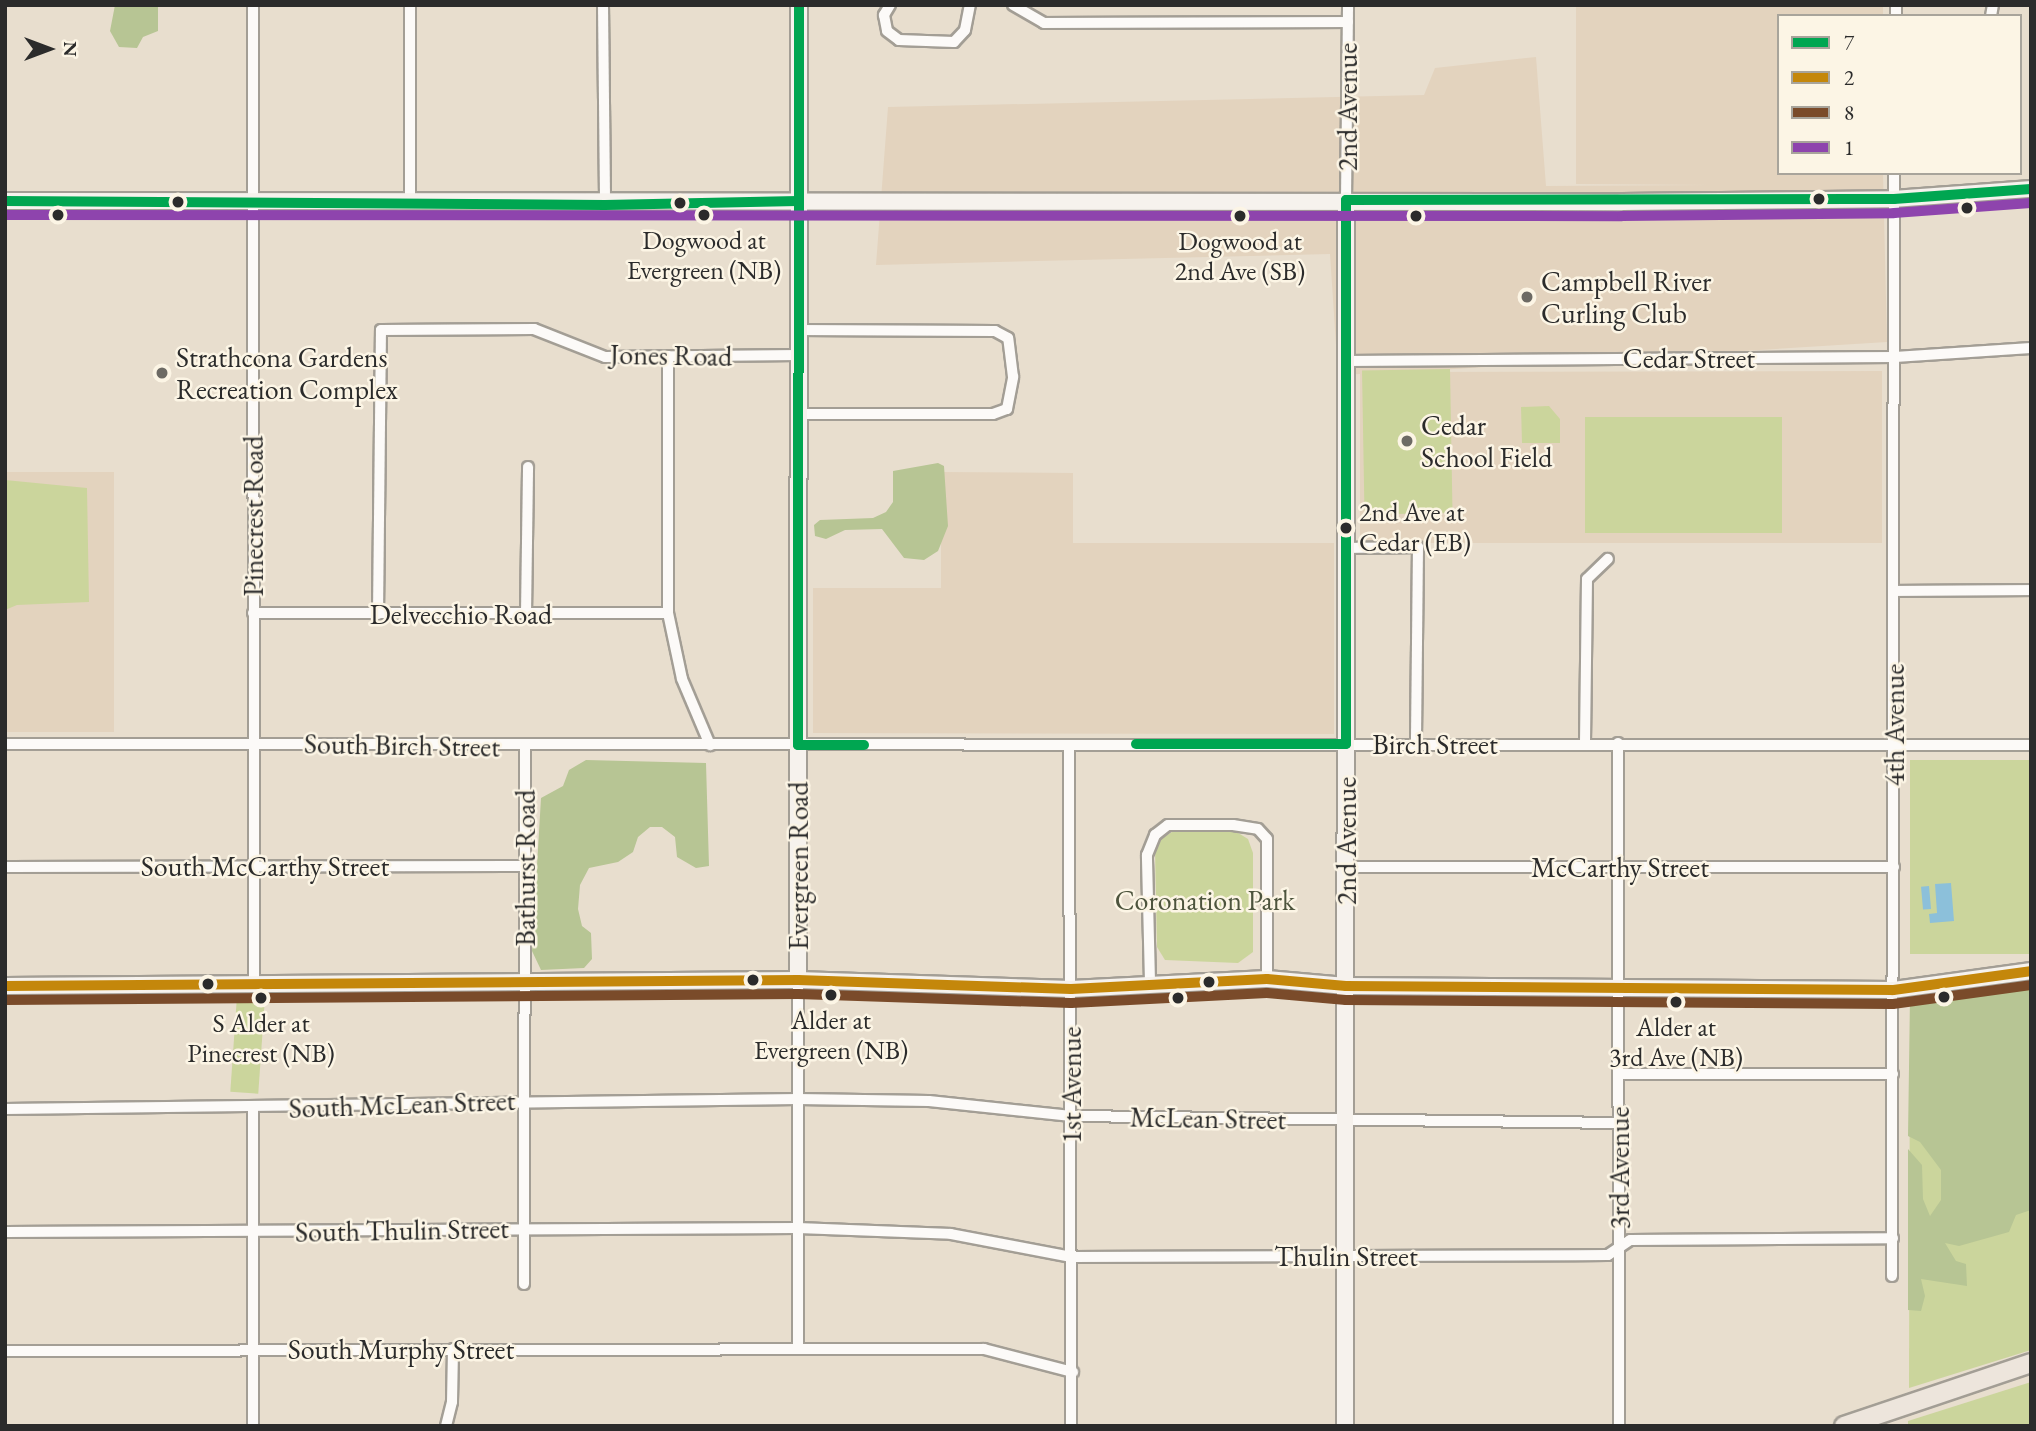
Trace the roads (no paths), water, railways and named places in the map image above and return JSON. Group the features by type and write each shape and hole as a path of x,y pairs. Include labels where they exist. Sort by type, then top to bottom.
{"main road":[{"path":"1844,1426 2031,1363"}],"street":[{"name":"Pinecrest Road","path":"253,5 254,985"},
{"path":"410,5 410,204"},
{"path":"603,5 605,205"},
{"name":"Evergreen Road","path":"798,1349 799,5"},
{"path":"890,5 884,15 887,31 898,40 954,42 965,30 970,5"},
{"path":"1013,5 1044,23 1348,22"},
{"name":"2nd Avenue","path":"1345,1426 1348,5"},
{"name":"4th Avenue","path":"1892,1276 1895,175"},
{"path":"5,201 605,205 798,201 1894,199 2031,189"},
{"name":"Jones Road","path":"378,614 382,330 534,328 605,357 798,355"},
{"path":"798,330 995,331 1008,338 1013,377 1007,409 993,414 798,414"},
{"name":"Cedar Street","path":"1347,360 1895,357 2031,348"},
{"path":"668,356 668,613 682,678 710,746"},
{"path":"526,614 528,467"},
{"path":"1347,548 1418,547 1416,744"},
{"path":"1586,743 1587,579 1608,559"},
{"path":"1894,591 2031,590"},
{"name":"Delvecchio Road","path":"253,613 668,613"},
{"name":"3rd Avenue","path":"1618,743 1619,1426"},
{"name":"South Birch Street","path":"5,744 798,745"},
{"name":"Birch Street","path":"798,745 2031,745"},
{"name":"1st Avenue","path":"1069,745 1073,1372 1071,1426"},
{"name":"Bathurst Road","path":"524,1284 525,746"},
{"path":"1150,982 1146,855 1155,835 1168,825 1233,825 1258,829 1267,839 1267,979"},
{"name":"South McCarthy Street","path":"5,867 524,866"},
{"name":"McCarthy Street","path":"1346,867 1894,867"},
{"path":"5,986 798,980 1071,989 1150,982 1267,979 1346,986 1893,990 2031,971"},
{"path":"1619,1074 1893,1074"},
{"name":"South McLean Street","path":"5,1109 253,1109 524,1100 798,1099"},
{"name":"McLean Street","path":"798,1099 929,1101 1071,1116 1619,1123"},
{"path":"253,1109 253,1426"},
{"name":"Thulin Street","path":"798,1228 951,1234 1072,1257 1608,1255 1630,1240 1893,1238"},
{"name":"South Thulin Street","path":"5,1232 798,1228"},
{"path":"446,1426 452,1402 453,1349"},
{"name":"South Murphy Street","path":"5,1351 984,1349 1073,1372"}],"water":[{"path":"1951,883 1954,921 1930,923 1929,914 1937,913 1935,884"},
{"path":"1929,886 1931,909 1923,910 1921,887"}],"place":[{"name":"Dogwood at Evergreen (NB)","path":"704,215"},
{"name":"Dogwood at 2nd Ave (SB)","path":"1240,216"},
{"name":"Campbell River Curling Club","path":"1527,297"},
{"name":"Strathcona Gardens Recreation Complex","path":"162,373"},
{"name":"Cedar School Field","path":"1407,441"},
{"name":"2nd Ave at Cedar (EB)","path":"1346,528"},
{"name":"Alder at Evergreen (NB)","path":"831,995"},
{"name":"S Alder at Pinecrest (NB)","path":"261,998"},
{"name":"Alder at 3rd Ave (NB)","path":"1676,1002"}],"park label":[{"name":"Coronation Park","path":"1205,900"}]}
